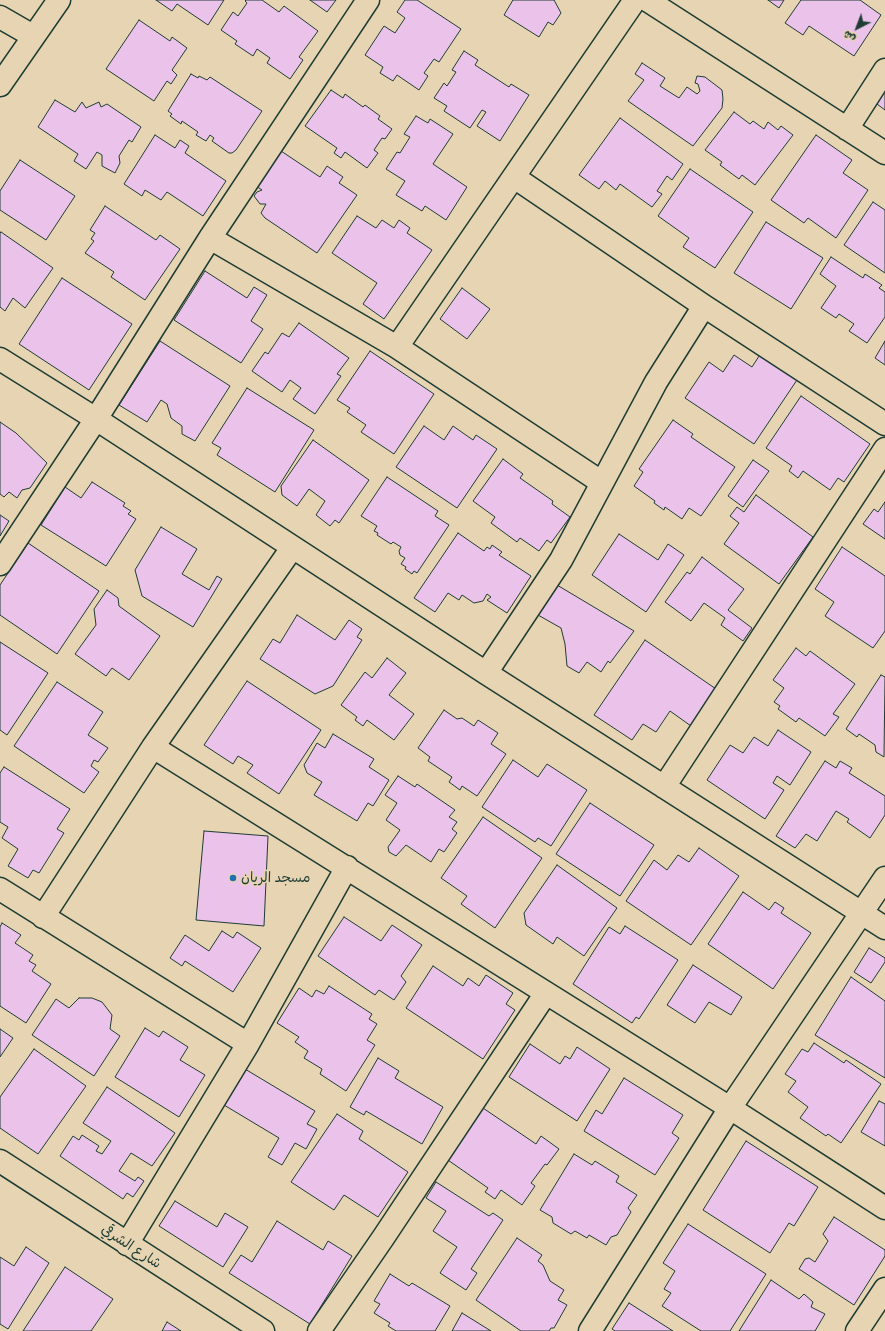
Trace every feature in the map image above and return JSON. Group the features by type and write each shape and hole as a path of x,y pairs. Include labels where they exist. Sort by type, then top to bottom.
{"street":[{"path":"0,85 59,0"},
{"path":"0,564 96,419 210,238 368,0"},
{"path":"397,347 635,0"},
{"path":"647,0 885,153"},
{"path":"0,17 33,36"},
{"path":"847,129 885,70"},
{"path":"514,177 704,306 885,424"},
{"path":"210,238 397,347 601,482"},
{"path":"486,673 561,560 582,523 601,482 617,456 656,382 704,306"},
{"path":"0,359 96,419 292,548 885,928"},
{"path":"664,787 885,449"},
{"path":"43,917 152,747 292,548"},
{"path":"152,747 347,867 730,1108 885,1208"},
{"path":"127,1244 248,1044 347,867"},
{"path":"590,1331 730,1108 885,878"},
{"path":"0,889 248,1044"},
{"path":"319,1331 383,1238 546,993"},
{"name":"شارع الشرقي","path":"0,1162 264,1331"},
{"path":"857,1331 885,1289"}],"building":[{"path":"156,0 224,0 208,25 177,4 172,11"},
{"path":"262,0 279,12 284,6 318,31 299,57 303,60 290,79 267,63 270,58 257,49 253,56 235,44 237,41 221,30 233,12 238,16 247,3 245,1"},
{"path":"310,0 336,0 327,12"},
{"path":"405,0 417,0 461,29 439,62 434,59 424,73 428,76 419,90 397,75 393,81 380,73 383,67 365,55 384,26 395,33 405,18 397,12"},
{"path":"513,0 554,0 561,13 553,25 548,22 539,37 504,15"},
{"path":"768,0 784,0 779,8"},
{"path":"801,0 860,0 881,15 854,56 809,26 803,35 785,23"},
{"path":"139,20 170,41 172,37 187,48 172,70 177,75 171,84 167,81 154,101 106,69"},
{"path":"464,51 478,60 475,65 509,87 511,84 529,95 500,141 477,126 486,112 482,110 470,128 444,111 447,106 434,98 444,83 447,86 456,72 452,70"},
{"path":"642,63 665,78 660,86 679,98 687,87 697,94 700,91 698,84 695,83 697,76 705,77 722,90 722,108 693,146 628,101 644,80 635,74"},
{"path":"191,74 198,78 199,76 207,80 210,77 262,111 236,150 232,153 229,153 212,141 214,138 210,135 206,141 196,135 198,132 182,121 181,124 170,116 172,114 168,111"},
{"path":"885,85 885,110 873,101"},
{"path":"331,90 343,98 345,94 363,107 365,105 380,116 378,119 392,129 385,139 382,138 374,150 378,153 367,168 345,152 341,158 334,153 337,148 305,126"},
{"path":"55,100 75,112 82,102 86,108 99,102 101,107 107,104 141,127 132,142 129,140 119,156 120,163 115,173 102,166 102,155 97,152 86,169 74,161 78,154 38,127"},
{"path":"734,112 750,124 753,121 764,129 768,122 778,130 781,126 793,135 755,185 742,175 739,179 720,165 722,162 705,150"},
{"path":"416,116 428,123 430,119 453,134 433,164 467,187 446,220 425,206 422,211 396,195 405,181 386,169 397,152 400,153 410,137 404,134"},
{"path":"620,118 683,164 672,180 667,176 657,191 662,194 652,207 620,184 616,190 605,181 599,189 579,175"},
{"path":"155,135 175,148 180,140 189,146 185,153 226,181 203,216 167,192 161,200 145,190 142,196 124,184"},
{"path":"816,135 852,160 843,173 868,190 836,238 808,218 804,223 771,200"},
{"path":"281,151 320,177 327,166 343,177 339,183 357,195 317,253 265,218 261,213 266,204 260,204 254,196 257,192 262,190 256,186"},
{"path":"20,160 75,196 46,240 0,210 0,191"},
{"path":"690,169 753,212 715,268 683,247 689,238 658,216"},
{"path":"873,202 885,210 885,273 844,245"},
{"path":"105,206 156,240 160,235 180,249 145,300 111,277 114,272 85,253 94,241 91,239 95,233 90,230"},
{"path":"357,216 376,228 382,220 394,228 399,220 410,228 407,233 432,250 384,319 363,304 377,283 332,253"},
{"path":"766,222 823,258 791,309 734,273"},
{"path":"1,232 53,268 25,308 13,298 5,311 0,307"},
{"path":"831,257 863,278 865,274 882,285 879,288 885,292 885,317 867,343 849,331 854,324 839,314 836,318 821,308 836,286 820,274"},
{"path":"205,271 247,298 254,287 267,295 251,321 263,329 241,363 174,320"},
{"path":"62,278 132,324 89,390 19,344"},
{"path":"462,288 490,309 467,339 440,319"},
{"path":"299,323 349,358 337,374 341,376 315,414 293,399 301,388 290,380 282,392 252,371 265,352 268,354 282,333 289,337"},
{"path":"160,341 230,386 195,441 182,434 182,426 171,418 167,404 161,400 147,422 119,405"},
{"path":"885,341 885,365 875,358"},
{"path":"763,350 801,374 754,444 685,398 709,362 723,372 734,355 752,367"},
{"path":"370,351 434,394 394,454 361,432 366,425 347,412 350,408 337,400"},
{"path":"247,388 314,430 275,492 217,455 221,448 212,443"},
{"path":"801,396 870,444 844,482 838,478 830,490 803,471 798,478 789,471 792,466 766,448"},
{"path":"673,420 693,434 691,437 735,467 701,516 689,508 682,519 665,507 664,510 654,503 655,501 634,486 643,472 639,469"},
{"path":"0,422 16,433 47,463 30,488 22,490 17,498 9,492 4,497 0,494"},
{"path":"424,426 444,440 453,426 473,440 476,435 497,449 457,508 396,467"},
{"path":"313,440 369,480 339,523 335,520 330,526 316,515 325,501 309,489 297,506 282,495 281,486"},
{"path":"503,459 523,474 520,478 553,501 552,504 570,517 551,543 547,540 539,551 520,538 517,542 491,523 495,517 473,501"},
{"path":"753,460 769,471 743,507 728,496"},
{"path":"387,477 438,511 435,516 449,525 417,573 414,571 412,574 401,564 405,558 400,555 399,551 401,547 393,542 391,544 377,535 378,533 374,531 377,526 361,516"},
{"path":"92,482 125,503 123,506 131,511 128,514 136,519 106,566 41,525 65,487 81,498"},
{"path":"756,495 813,537 779,584 724,544 739,523 730,516 737,507 744,512"},
{"path":"885,502 885,539 863,524 874,509 878,512"},
{"path":"0,515 9,521 0,536"},
{"path":"161,527 197,549 182,574 209,590 217,576 222,579 193,627 142,596 135,570"},
{"path":"458,533 484,551 487,547 490,549 492,545 502,552 499,555 531,576 507,613 487,600 491,597 487,594 483,601 474,603 462,595 459,600 448,593 435,612 414,598"},
{"path":"619,534 658,560 668,544 684,555 646,612 592,575"},
{"path":"28,543 99,591 57,654 0,615 0,585"},
{"path":"842,547 885,576 885,631 873,648 825,616 834,602 815,589"},
{"path":"702,557 744,589 728,610 752,628 743,641 721,625 725,618 704,603 691,621 665,602 687,572 690,574"},
{"path":"557,585 634,631 610,663 608,661 601,672 587,662 579,673 567,666 565,644 561,628 538,615"},
{"path":"107,590 118,598 119,606 160,636 129,680 112,668 106,676 75,654 96,625 94,609"},
{"path":"297,615 335,640 349,620 362,629 357,637 362,640 333,686 315,694 260,659 273,639 280,643"},
{"path":"645,640 716,689 691,726 670,711 656,732 643,724 632,740 594,715"},
{"path":"0,642 48,673 7,735 0,730"},
{"path":"796,648 806,656 810,651 855,684 833,714 839,717 825,736 799,718 796,722 778,709 780,706 774,702 784,688 773,680"},
{"path":"387,658 406,673 389,695 414,714 394,740 367,720 363,726 355,720 357,717 341,705 365,672 372,678"},
{"path":"881,675 885,677 884,757 876,752 875,745 859,734 857,737 846,729"},
{"path":"247,681 321,730 279,794 247,773 253,765 238,756 233,764 204,745"},
{"path":"57,682 103,712 88,735 108,748 98,762 94,760 91,766 99,772 84,793 14,746"},
{"path":"444,710 457,719 462,718 474,726 478,720 498,733 491,744 506,754 477,796 462,786 460,790 449,782 452,777 428,761 430,757 418,748"},
{"path":"778,730 811,752 790,785 777,776 773,783 784,790 765,819 707,780 730,745 743,753 754,737 768,746"},
{"path":"333,734 374,759 369,767 389,780 373,806 368,803 357,821 314,795 322,782 307,773 304,765 317,743 325,748"},
{"path":"513,760 538,777 547,764 587,790 551,846 538,838 535,842 482,807"},
{"path":"825,761 836,768 840,761 852,768 849,773 885,796 885,815 870,838 847,822 849,819 836,811 817,841 806,834 795,848 776,836"},
{"path":"4,767 70,809 57,829 64,833 39,873 33,870 28,878 8,866 18,849 2,838 8,827 0,822 0,773"},
{"path":"398,776 415,787 417,784 455,810 449,817 457,822 452,829 457,833 444,852 439,849 431,862 406,845 396,856 389,852 388,847 400,830 386,820 397,803 385,795"},
{"path":"590,803 654,845 620,896 556,854"},
{"path":"483,817 542,858 495,928 461,904 467,896 441,878"},
{"name":"مسجد الريان","path":"204,831 268,836 264,926 196,920"},
{"path":"699,848 739,876 691,945 626,901 654,860 667,870 678,855 689,862"},
{"path":"557,865 617,908 584,956 557,937 553,944 526,925 524,913"},
{"path":"743,892 769,910 775,902 784,908 781,913 811,933 773,989 708,944"},
{"path":"344,917 381,941 392,925 422,945 401,976 406,982 394,1000 379,990 375,995 318,956"},
{"path":"2,923 21,935 15,943 33,955 29,961 36,965 32,971 51,984 26,1023 0,1006 0,927"},
{"path":"625,926 678,960 639,1019 636,1017 632,1023 573,984 609,927 620,934"},
{"path":"222,931 233,938 237,932 261,948 233,992 185,961 182,966 170,958 185,935 209,951"},
{"path":"869,948 885,958 885,962 871,983 854,972"},
{"path":"693,965 742,997 731,1015 709,1002 695,1023 667,1005"},
{"path":"433,966 463,986 468,978 479,986 486,975 513,993 506,1004 515,1010 483,1059 406,1008"},
{"path":"851,977 885,1001 885,1078 815,1035"},
{"path":"329,986 372,1014 369,1019 377,1024 367,1040 375,1045 346,1091 320,1074 322,1069 304,1058 308,1051 295,1042 299,1037 277,1023 299,988 312,997 316,990 324,994"},
{"path":"79,998 92,998 102,1002 112,1015 110,1029 120,1036 94,1076 32,1035 56,999 69,1008"},
{"path":"145,1028 159,1037 163,1031 188,1047 180,1060 205,1075 179,1117 115,1077"},
{"path":"0,1029 13,1038 0,1057"},
{"path":"814,1043 844,1063 846,1060 881,1084 841,1143 828,1134 826,1136 800,1118 808,1107 788,1092 796,1081 785,1074 802,1049 808,1052"},
{"path":"530,1044 560,1064 565,1056 570,1059 577,1047 610,1069 577,1121 509,1077"},
{"path":"34,1049 86,1086 38,1154 0,1128 0,1097"},
{"path":"378,1058 399,1071 395,1078 443,1107 422,1144 366,1111 364,1115 350,1107"},
{"path":"245,1069 315,1111 307,1124 317,1129 306,1149 295,1143 282,1165 268,1157 279,1138 224,1105"},
{"path":"624,1078 683,1115 672,1133 679,1138 655,1175 584,1131 596,1110 602,1114"},
{"path":"107,1087 175,1133 152,1166 131,1153 119,1171 135,1181 138,1177 144,1181 133,1197 127,1193 123,1199 60,1156 73,1136 79,1140 82,1135 99,1146 96,1151 102,1154 111,1141 83,1123"},
{"path":"879,1101 885,1104 885,1146 861,1132"},
{"path":"480,1106 536,1144 541,1136 559,1149 547,1165 545,1164 531,1183 535,1186 522,1205 501,1190 495,1199 485,1192 488,1188 445,1158"},
{"path":"337,1114 363,1131 359,1139 408,1172 378,1217 344,1195 334,1210 291,1182"},
{"path":"746,1141 818,1187 794,1226 789,1223 770,1253 703,1210"},
{"path":"574,1154 592,1165 595,1161 619,1176 616,1182 637,1195 628,1208 631,1212 617,1235 611,1237 606,1245 589,1235 587,1238 575,1231 571,1234 553,1223 552,1217 540,1210"},
{"path":"436,1182 489,1216 493,1213 503,1220 471,1269 477,1273 466,1290 440,1273 457,1247 433,1231 446,1211 426,1198"},
{"path":"175,1201 217,1227 225,1213 248,1227 223,1267 159,1226"},
{"path":"834,1217 885,1250 885,1256 854,1305 799,1269 805,1259 809,1258 815,1262 828,1241 823,1234"},
{"path":"277,1221 323,1250 328,1241 352,1256 310,1324 229,1273 241,1255 252,1262"},
{"path":"688,1224 766,1274 730,1331 701,1331 662,1306 671,1293 664,1289 675,1271 663,1263"},
{"path":"517,1238 542,1255 538,1261 543,1265 550,1281 564,1290 558,1300 567,1305 554,1328 551,1328 549,1331 521,1331 476,1300"},
{"path":"26,1247 49,1263 8,1329 0,1324 0,1257 14,1266"},
{"path":"65,1267 113,1299 91,1331 23,1331"},
{"path":"390,1274 409,1286 412,1283 450,1306 435,1331 396,1331 388,1326 390,1323 374,1313 380,1304 374,1301"},
{"path":"771,1280 799,1299 804,1294 813,1302 811,1307 825,1314 815,1331 739,1331"},
{"path":"629,1303 673,1331 615,1331 612,1329"},
{"path":"462,1313 491,1331 452,1331"},
{"path":"167,1322 181,1331 162,1331"}],"place":[{"name":"مسجد الريان","path":"233,878"}]}
